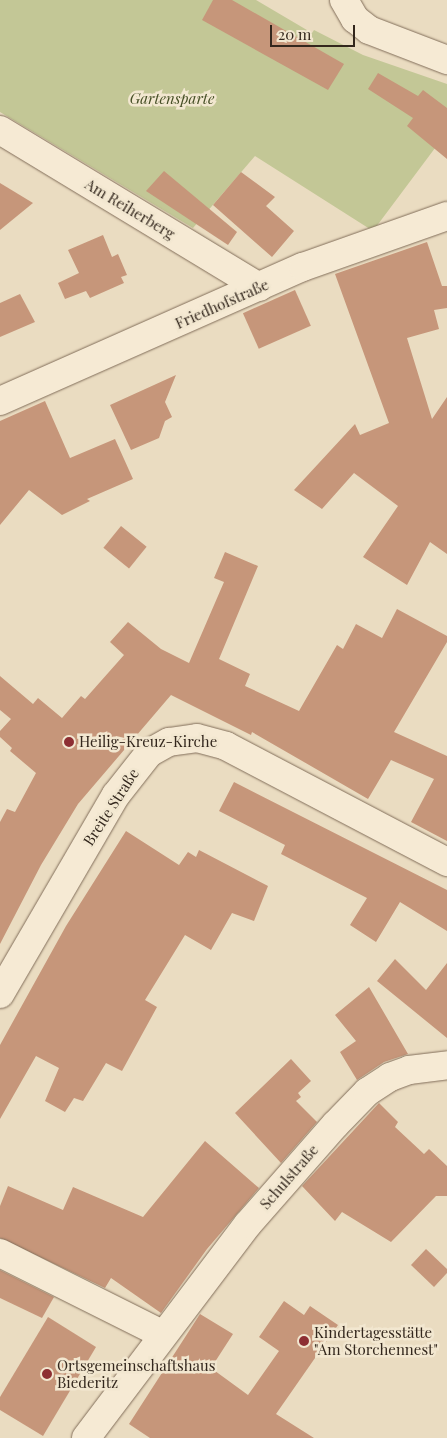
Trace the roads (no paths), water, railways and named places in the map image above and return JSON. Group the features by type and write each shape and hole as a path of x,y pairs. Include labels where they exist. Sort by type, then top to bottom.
{"street":[{"path":"344,0 355,19 369,30 447,60"},
{"name":"Am Reiherberg","path":"0,130 259,287"},
{"name":"Friedhofstraße","path":"0,400 303,268 447,216"},
{"name":"Breite Straße","path":"0,994 116,794 149,753 169,742 197,738 226,746 447,862"},
{"name":"Schulstraße","path":"86,1438 162,1334 248,1224 367,1092 409,1070 447,1065"},
{"path":"0,1254 162,1334"}],"place":[{"name":"Heilig-Kreuz-Kirche","path":"69,742"},
{"name":"Kindertagesstätte \"Am Storchennest\"","path":"304,1341"},
{"name":"Ortsgemeinschaftshaus Biederitz","path":"47,1374"}],"park label":[{"name":"Gartensparte","path":"172,99"}]}
